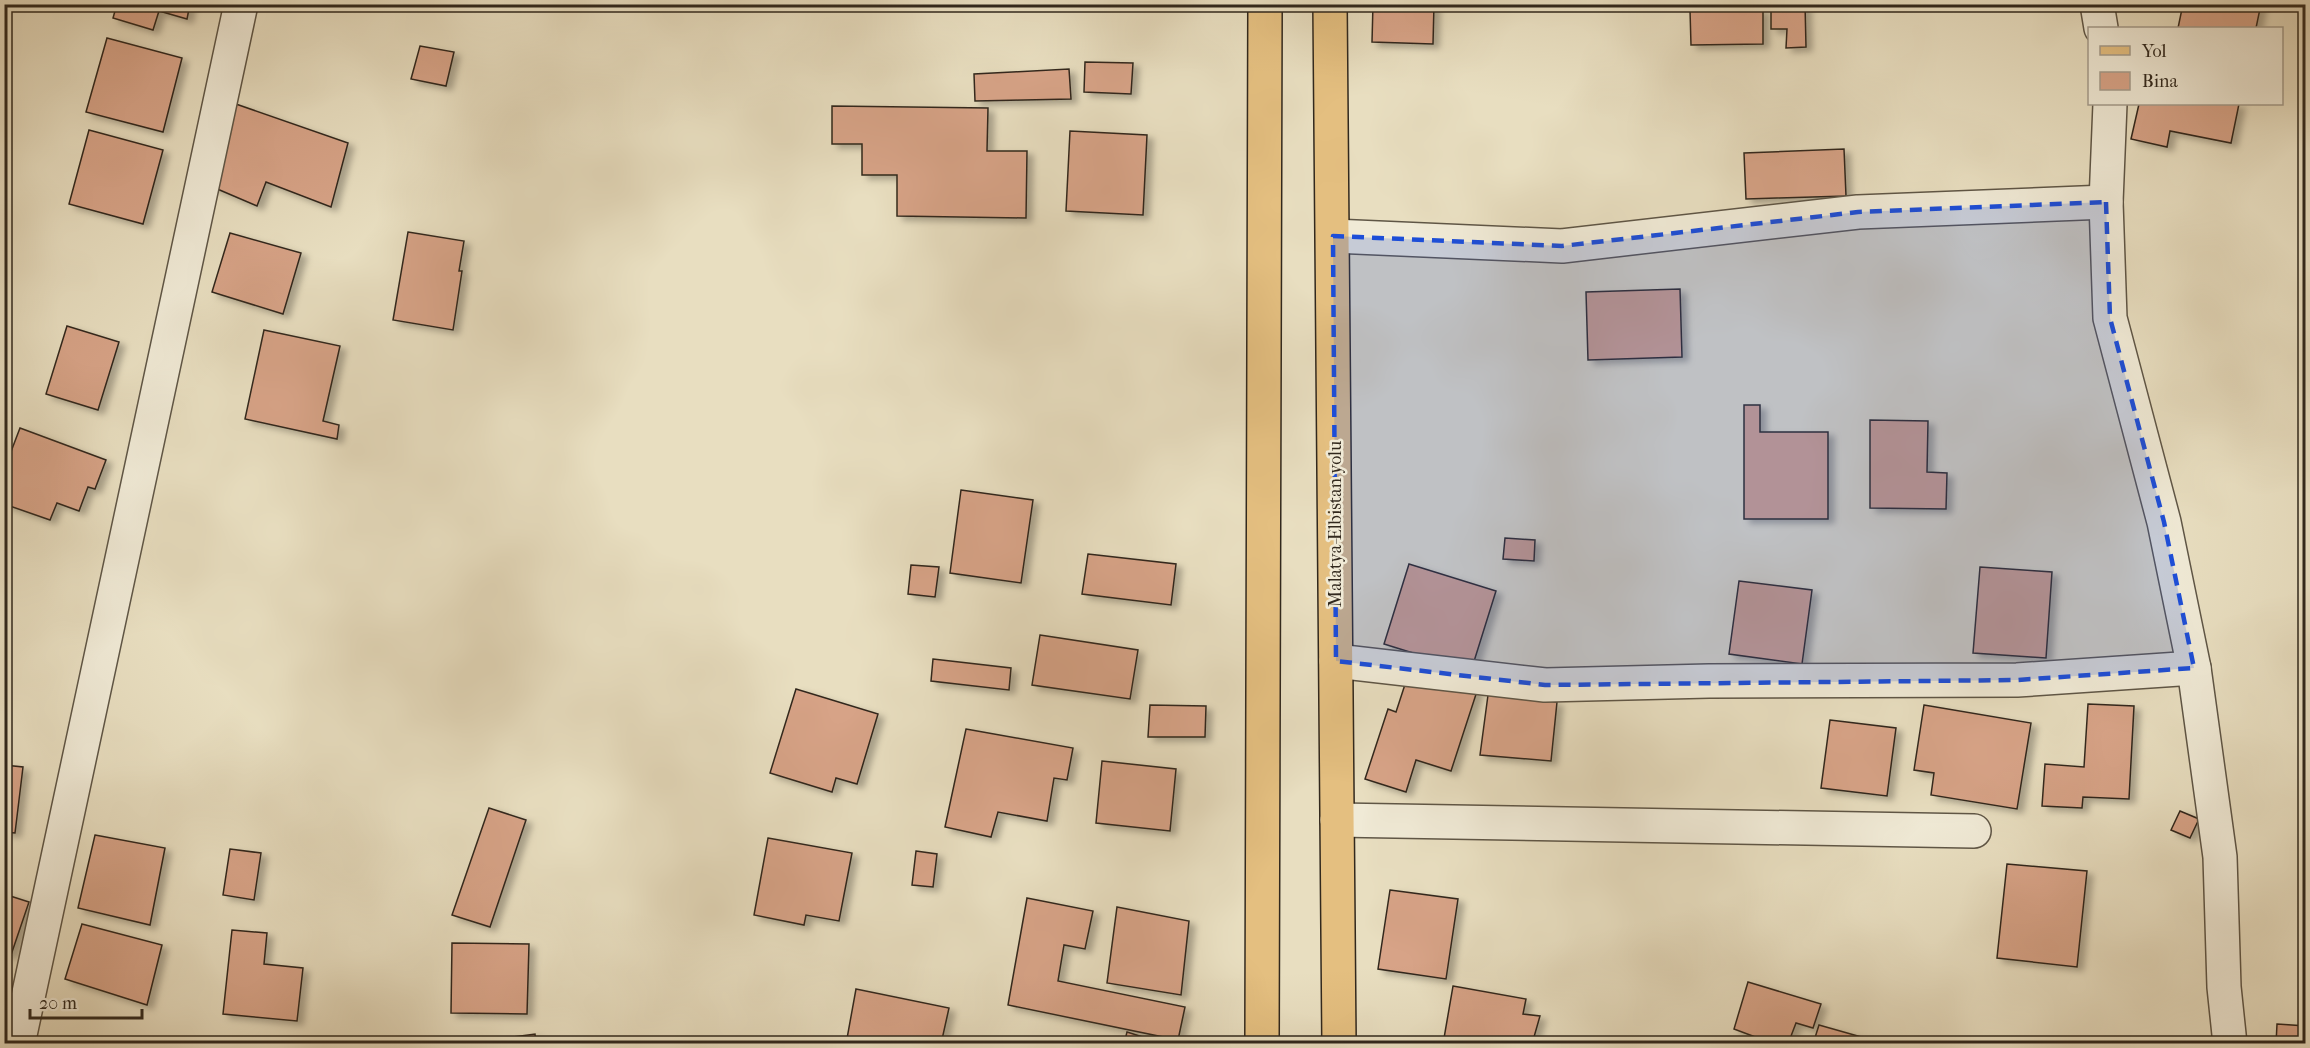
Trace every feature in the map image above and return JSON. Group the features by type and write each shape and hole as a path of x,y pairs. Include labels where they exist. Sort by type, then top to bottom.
{"main road":[{"path":"1262,1044 1265,4"},
{"name":"Malatya-Elbistan yolu","path":"1330,4 1339,1044"}],"street":[{"path":"18,1044 241,4"},
{"path":"2097,4 2101,27"},
{"path":"2110,105 2106,202 2110,318 2164,522 2194,668 2220,857 2224,987 2230,1044"},
{"path":"1333,236 1562,246 1858,212 2106,202"},
{"path":"1336,662 1545,685 1710,681 2017,680 2194,668"},
{"path":"1338,820 1974,831"}],"highlighted area":[{"path":"2106,202 2110,318 2164,522 2194,668 2017,680 1545,685 1336,661 1333,236 1562,246 1858,212"}],"building":[{"path":"117,4 190,4 187,19 159,11 153,30 113,18"},
{"path":"1373,4 1434,4 1433,44 1372,42"},
{"path":"1771,4 1805,4 1806,47 1786,48 1787,29 1771,29"},
{"path":"2183,4 2261,4 2256,27 2178,27"},
{"path":"1763,9 1763,44 1691,45 1690,10"},
{"path":"107,38 182,58 163,132 86,112"},
{"path":"420,46 454,52 446,86 411,79"},
{"path":"1085,62 1133,63 1131,94 1084,92"},
{"path":"1069,69 1071,99 975,101 974,74"},
{"path":"233,103 348,143 331,207 266,182 257,206 208,185"},
{"path":"2139,105 2239,105 2231,143 2170,131 2167,147 2131,139"},
{"path":"832,106 988,108 987,151 1027,151 1026,218 897,216 897,175 862,175 862,144 832,144"},
{"path":"89,130 163,150 143,224 69,204"},
{"path":"1070,131 1147,135 1143,215 1066,211"},
{"path":"1844,149 1846,196 1746,199 1744,153"},
{"path":"408,232 464,241 453,330 393,320"},
{"path":"230,233 301,253 283,314 212,292"},
{"path":"1680,289 1682,357 1588,360 1586,292"},
{"path":"67,326 119,342 98,410 46,394"},
{"path":"264,330 340,346 323,421 339,425 337,439 245,419"},
{"path":"1744,405 1760,405 1760,432 1828,432 1828,519 1744,519"},
{"path":"1870,420 1928,421 1927,472 1947,473 1946,509 1870,508"},
{"path":"20,428 106,460 95,489 88,487 79,511 57,503 50,520 4,504 4,470"},
{"path":"961,490 1033,500 1021,583 950,573"},
{"path":"1505,538 1535,540 1534,561 1503,559"},
{"path":"1088,554 1176,564 1171,605 1082,594"},
{"path":"1409,564 1496,591 1471,671 1384,644"},
{"path":"911,565 939,567 935,597 908,594"},
{"path":"1980,567 2052,572 2046,658 1973,653"},
{"path":"1739,581 1812,590 1802,664 1729,654"},
{"path":"1040,635 1138,650 1130,699 1032,685"},
{"path":"933,659 1011,668 1009,690 931,681"},
{"path":"1413,660 1480,682 1451,771 1416,760 1406,792 1365,779 1388,709 1396,712"},
{"path":"796,689 878,714 857,784 836,778 832,792 770,773"},
{"path":"1488,695 1557,702 1551,761 1480,755"},
{"path":"2088,704 2134,706 2129,799 2083,797 2082,808 2042,806 2045,764 2084,767"},
{"path":"1150,705 1206,706 1205,737 1148,737"},
{"path":"1924,705 2031,723 2017,809 1931,795 1934,773 1914,770"},
{"path":"1830,720 1896,728 1887,796 1821,788"},
{"path":"966,729 1073,748 1067,780 1054,778 1047,821 998,812 991,837 945,827"},
{"path":"1102,761 1176,769 1170,831 1096,823"},
{"path":"4,765 23,767 15,833 4,832"},
{"path":"489,808 526,820 490,927 452,915"},
{"path":"2180,811 2199,819 2190,838 2171,830"},
{"path":"95,835 165,848 150,925 78,908"},
{"path":"768,838 852,853 839,921 806,915 804,925 754,915"},
{"path":"230,849 261,853 254,900 223,895"},
{"path":"916,851 937,854 933,887 912,885"},
{"path":"2007,864 2087,871 2077,967 1997,958"},
{"path":"1390,890 1458,899 1446,979 1378,969"},
{"path":"4,894 29,902 11,955 4,953"},
{"path":"1027,898 1093,911 1085,949 1064,945 1058,981 1185,1007 1178,1040 1008,1005"},
{"path":"1117,907 1189,921 1181,995 1107,983"},
{"path":"82,924 162,945 147,1005 65,979"},
{"path":"232,930 267,933 264,964 303,968 297,1021 223,1014"},
{"path":"452,943 529,944 527,1014 451,1013"},
{"path":"1748,982 1821,1004 1813,1028 1796,1023 1788,1044 1774,1044 1734,1029"},
{"path":"1453,986 1526,999 1523,1014 1540,1016 1532,1044 1443,1044"},
{"path":"856,989 949,1008 941,1044 846,1044"},
{"path":"2277,1024 2306,1026 2306,1044 2276,1044"},
{"path":"1819,1025 1886,1044 1813,1044"},
{"path":"1127,1032 1165,1044 1124,1044"},
{"path":"535,1034 536,1044 468,1044 468,1043"},
{"path":"1929,1037 1951,1044 1927,1044"}]}
